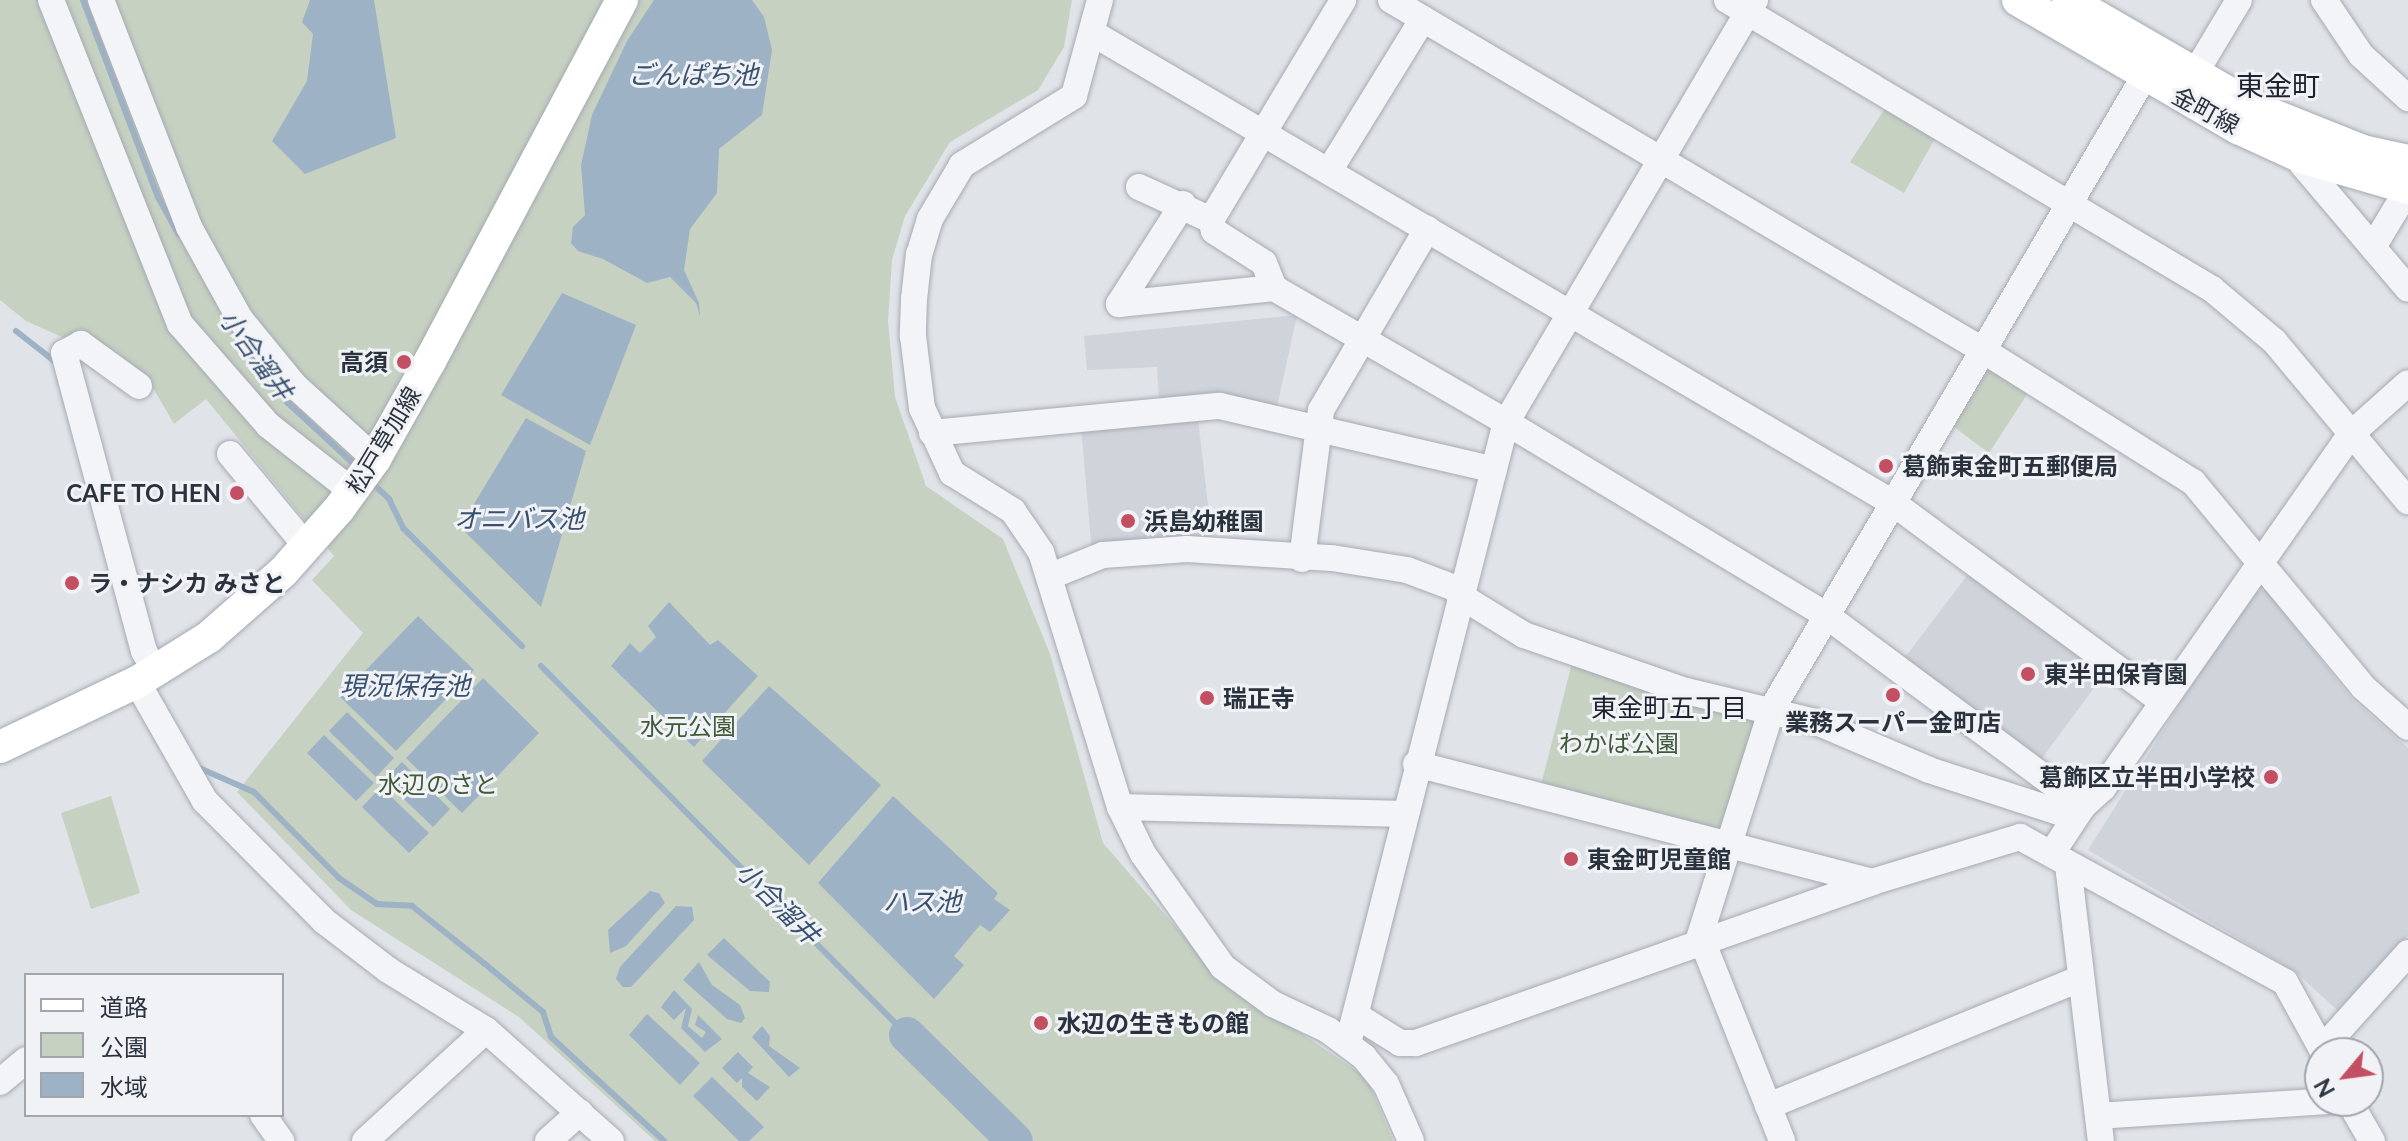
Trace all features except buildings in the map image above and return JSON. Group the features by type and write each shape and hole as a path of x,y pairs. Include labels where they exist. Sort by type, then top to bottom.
{"main road":[{"name":"松戸草加線","path":"0,747 146,677 240,614 307,547 364,475 622,0"},
{"name":"金町線","path":"2018,0 2144,77 2408,188"},
{"name":"金町線","path":"2068,0 2306,145 2408,161"}],"street":[{"path":"51,0 180,324 268,425 364,475"},
{"path":"101,0 189,227 240,319 364,475"},
{"path":"1100,0 1094,34 1074,96 962,165 930,219 919,254 913,336 922,408 952,473 1000,500 1027,525 1051,576 1120,807 1143,854 1223,967 1273,1004 1348,1043 1386,1084 1411,1141"},
{"path":"1211,220 1343,0"},
{"path":"1391,0 1984,351 2193,482 2262,559 2363,687 2408,727"},
{"path":"2194,75 2239,0"},
{"path":"2324,0 2361,55 2408,98"},
{"path":"1348,1043 1416,764 1506,422 1659,160 1743,4 2212,289 2255,321 2408,501"},
{"path":"1329,171 1423,19"},
{"path":"1094,34 1569,310 1893,503 2163,702"},
{"path":"1782,1141 1700,944 1727,845 1772,709 2144,77"},
{"path":"2306,145 2373,247 2408,289"},
{"path":"1139,187 1183,204 1211,220 1214,231 1264,263 1274,288"},
{"path":"2373,247 2408,188"},
{"path":"1183,204 1119,304 1274,288 1506,422 1827,616 2078,811"},
{"path":"1302,559 1315,429 1427,229"},
{"path":"139,386 81,344 64,353 144,651 146,677 205,801 316,913 388,970 486,1030 611,1141"},
{"path":"2304,1104 2099,1128 2081,978 2060,859 2078,811 2103,788 2351,434 2408,383"},
{"path":"932,433 1220,406 1494,470"},
{"path":"230,454 307,547"},
{"path":"1051,576 1103,555 1187,549 1407,570 1460,592 1524,635 1686,691 1772,709 1929,770 2078,811"},
{"path":"1416,764 1872,882"},
{"path":"1120,807 1405,814"},
{"path":"1357,1016 1400,1043 1416,1043 1872,882 2020,837 2285,982 2315,1037"},
{"path":"2336,1037 2403,968"},
{"path":"1768,1106 2081,978"},
{"path":"365,1141 486,1030"},
{"path":"0,1082 24,1062"},
{"path":"548,1141 580,1112"},
{"path":"264,1117 281,1141"},
{"path":"2358,1117 2372,1141"}],"shaded area":[{"path":"1297,315 1277,407 1222,392 1195,394 1213,547 1092,554 1081,426 1160,417 1157,367 1087,370 1084,336"},
{"path":"1972,569 2108,669 2037,765 1900,664"},
{"name":"葛飾区立半田小学校","path":"2266,590 2351,698 2408,748 2408,936 2339,1012 2296,972 2088,850 2251,591"}],"green space":[{"name":"水元公園","path":"0,0 1072,0 1064,47 1038,90 950,142 905,216 892,260 888,321 895,397 926,486 1003,539 1050,654 1103,843 1221,979 1367,1078 1393,1141 655,1141 519,1017 351,910 237,792 363,633 312,580 334,556 206,399 174,424 145,374 26,321 0,300"},
{"path":"1886,107 1936,137 1904,193 1850,162"},
{"path":"1985,367 2028,393 1989,453 1950,424"},
{"name":"わかば公園","path":"1573,659 1763,713 1722,835 1540,789"},
{"path":"111,796 140,893 91,909 61,813"}],"water":[{"path":"310,0 374,0 396,138 305,174 272,141 307,81 313,34 302,22"},
{"name":"ごんぱち池","path":"654,0 752,0 764,17 772,50 762,115 719,149 717,193 690,229 684,270 699,303 700,316 696,303 670,277 647,283 603,259 578,251 571,243 573,227 585,215 581,165 592,115 627,41"},
{"path":"562,293 636,325 590,445 501,395"},
{"name":"オニバス池","path":"526,418 586,451 541,607 460,527"},
{"path":"669,602 710,645 718,640 758,676 694,747 611,666 630,643 640,653 656,637 648,626"},
{"name":"現況保存池","path":"418,616 474,670 396,751 340,697"},
{"name":"現況保存池","path":"483,678 539,733 462,813 406,758"},
{"name":"ハス池","path":"769,686 881,785 809,865 702,761"},
{"name":"現況保存池","path":"347,712 394,758 376,777 329,731"},
{"name":"現況保存池","path":"324,735 374,783 356,801 307,753"},
{"name":"現況保存池","path":"402,762 450,809 433,827 384,780"},
{"path":"381,787 429,833 409,853 362,807"},
{"name":"ハス池","path":"893,796 998,893 994,899 1010,910 990,932 980,925 954,956 964,965 934,999 818,883"},
{"path":"650,891 659,893 665,903 626,946 610,953 608,930"},
{"path":"676,906 692,907 694,920 631,987 623,987 616,979 620,967"},
{"path":"724,938 770,982 769,992 750,991 707,955"},
{"path":"699,962 712,985 740,1005 745,1018 741,1023 727,1019 683,980"},
{"path":"674,990 692,1009 688,1026 702,1038 706,1032 695,1025 698,1015 722,1039 705,1052 681,1028 686,1008 674,1020 661,1007"},
{"path":"647,1014 700,1063 680,1085 629,1035"},
{"path":"762,1026 770,1036 769,1046 800,1068 789,1077 752,1037"},
{"path":"738,1052 753,1067 748,1073 770,1087 757,1101 742,1087 742,1078 737,1083 722,1068"},
{"path":"712,1077 764,1127 749,1141 739,1141 693,1096"}],"waterway":[{"name":"小合溜井","path":"83,0 158,197 179,235"},
{"path":"16,331 57,363"},
{"name":"小合溜井","path":"247,347 287,402 358,468"},
{"name":"小合溜井","path":"371,482 389,499 403,528 522,646"},
{"name":"小合溜井","path":"541,666 907,1035"},
{"path":"197,767 254,792 339,878 377,904 412,906 485,964 543,1012 551,1037 664,1141"},
{"name":"小合溜井","path":"907,1035 1015,1141"}],"place":[{"name":"高須","path":"404,362"},
{"name":"葛飾東金町五郵便局","path":"1886,466"},
{"name":"CAFE TO HEN","path":"237,493"},
{"name":"浜島幼稚園","path":"1128,521"},
{"name":"ラ・ナシカ みさと","path":"72,583"},
{"name":"東半田保育園","path":"2028,674"},
{"name":"業務スーパー金町店","path":"1893,695"},
{"name":"瑞正寺","path":"1207,698"},
{"name":"葛飾区立半田小学校","path":"2271,777"},
{"name":"東金町児童館","path":"1571,859"},
{"name":"水辺の生きもの館","path":"1041,1023"}],"district":[{"name":"東金町","path":"2278,85"},
{"name":"東金町五丁目","path":"1669,708"}],"park label":[{"name":"水辺のさと","path":"438,784"}]}
